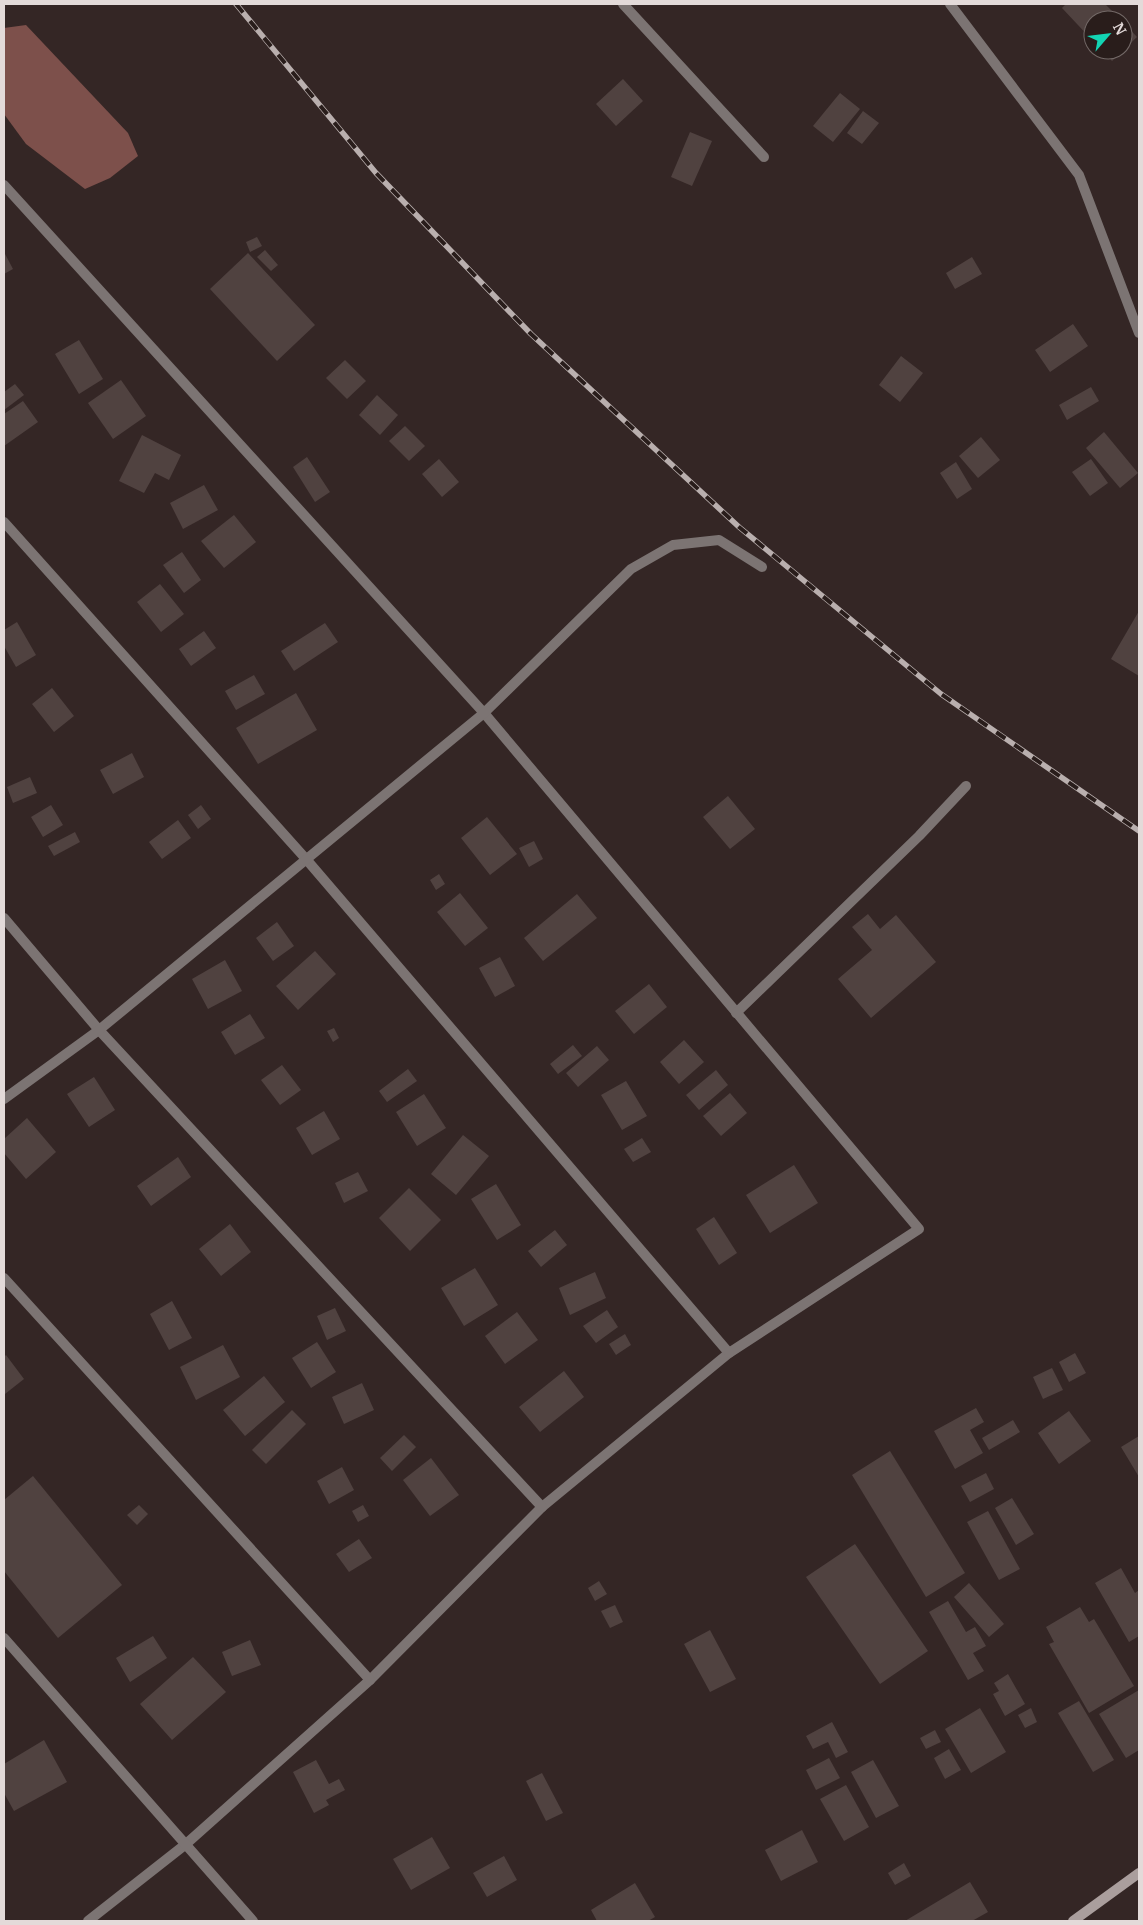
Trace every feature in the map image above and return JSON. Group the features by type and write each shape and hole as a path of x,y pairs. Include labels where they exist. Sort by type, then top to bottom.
{"main road":[{"path":"1073,1921 1139,1873"}],"street":[{"path":"623,4 764,157"},
{"path":"950,4 1079,175 1139,333"},
{"path":"4,185 484,713 919,1229 729,1353 542,1507 370,1680 186,1844 88,1921"},
{"path":"4,522 306,859 729,1353"},
{"path":"4,1099 99,1030 484,713 631,569 673,545 719,540 762,567"},
{"path":"736,1013 919,836 966,786"},
{"path":"4,918 99,1030 542,1507"},
{"path":"4,1278 370,1680"},
{"path":"4,1638 253,1921"}],"shaded area":[{"path":"26,25 128,133 138,156 110,178 85,189 26,144 4,114 4,28"}],"building":[{"path":"1066,4 1105,4 1111,10 1083,10 1083,30 1062,8"},
{"path":"1133,33 1137,37 1133,41"},
{"path":"623,79 643,101 616,126 596,104"},
{"path":"840,93 860,109 833,142 813,126"},
{"path":"863,111 879,123 862,144 847,133"},
{"path":"690,132 712,141 692,186 671,177"},
{"path":"257,237 262,246 250,252 246,242"},
{"path":"265,250 278,265 271,271 257,257"},
{"path":"4,252 13,269 4,274"},
{"path":"248,253 315,325 277,361 210,289"},
{"path":"972,257 982,274 955,289 946,273"},
{"path":"1073,324 1088,346 1050,372 1035,350"},
{"path":"79,340 103,379 79,394 55,354"},
{"path":"901,356 923,373 900,402 879,385"},
{"path":"345,360 366,381 347,399 326,378"},
{"path":"121,380 146,416 113,439 88,403"},
{"path":"15,384 24,395 4,410 4,392"},
{"path":"1091,387 1099,401 1067,420 1059,405"},
{"path":"377,395 398,415 380,435 359,415"},
{"path":"23,401 38,422 4,446 4,414"},
{"path":"405,426 425,446 409,461 389,441"},
{"path":"1104,432 1138,473 1120,488 1086,448"},
{"path":"142,435 181,455 169,480 155,473 144,493 119,481"},
{"path":"981,437 1000,460 978,478 959,456"},
{"path":"307,457 330,492 315,502 293,467"},
{"path":"439,459 459,482 442,497 422,474"},
{"path":"1091,459 1108,483 1090,496 1072,472"},
{"path":"956,462 972,489 957,499 940,473"},
{"path":"204,485 218,510 183,529 170,503"},
{"path":"234,515 256,542 224,568 201,541"},
{"path":"182,552 201,580 184,593 163,565"},
{"path":"160,584 184,614 161,632 137,602"},
{"path":"1139,611 1139,676 1111,659"},
{"path":"17,622 36,655 16,667 4,646 4,630"},
{"path":"325,623 338,642 294,671 281,651"},
{"path":"204,631 216,648 191,666 179,649"},
{"path":"254,675 265,694 236,710 225,691"},
{"path":"52,688 74,716 54,732 32,704"},
{"path":"296,693 317,730 258,764 236,728"},
{"path":"132,753 144,777 113,794 100,770"},
{"path":"30,777 37,793 13,803 7,787"},
{"path":"728,796 755,829 730,849 703,817"},
{"path":"51,805 63,825 43,837 31,817"},
{"path":"201,805 211,819 198,829 188,815"},
{"path":"487,817 517,854 490,875 461,838"},
{"path":"178,820 191,838 162,859 149,842"},
{"path":"75,832 80,842 54,856 48,846"},
{"path":"534,841 543,859 529,867 519,848"},
{"path":"439,874 445,884 436,890 430,880"},
{"path":"460,893 488,928 465,946 437,912"},
{"path":"577,894 597,918 543,961 524,938"},
{"path":"868,914 880,929 896,915 936,962 871,1018 838,979 872,950 852,927"},
{"path":"277,922 294,946 273,961 256,938"},
{"path":"315,951 336,974 298,1010 276,986"},
{"path":"500,957 515,986 495,997 479,968"},
{"path":"225,960 242,991 208,1009 192,979"},
{"path":"649,984 667,1007 634,1034 615,1011"},
{"path":"250,1014 265,1038 235,1055 221,1032"},
{"path":"334,1028 339,1038 333,1042 327,1031"},
{"path":"684,1040 704,1062 679,1084 660,1062"},
{"path":"573,1045 582,1056 558,1074 550,1064"},
{"path":"597,1046 609,1060 578,1087 566,1073"},
{"path":"282,1065 301,1090 280,1105 261,1080"},
{"path":"408,1069 417,1081 387,1102 379,1091"},
{"path":"716,1070 728,1085 699,1110 686,1095"},
{"path":"94,1077 115,1110 89,1127 67,1094"},
{"path":"626,1081 647,1116 622,1130 601,1095"},
{"path":"730,1093 747,1113 721,1136 703,1116"},
{"path":"424,1094 446,1128 417,1146 396,1112"},
{"path":"324,1111 340,1139 312,1155 296,1128"},
{"path":"27,1118 56,1152 26,1179 4,1153 4,1139"},
{"path":"463,1135 489,1156 456,1195 431,1174"},
{"path":"642,1138 651,1152 633,1162 624,1149"},
{"path":"178,1157 191,1177 151,1206 137,1186"},
{"path":"794,1165 818,1203 770,1233 746,1195"},
{"path":"358,1172 368,1191 344,1203 335,1183"},
{"path":"496,1184 521,1225 497,1240 471,1199"},
{"path":"409,1188 441,1220 410,1251 379,1218"},
{"path":"714,1217 737,1253 719,1265 696,1229"},
{"path":"230,1224 251,1252 221,1276 199,1249"},
{"path":"555,1230 567,1245 541,1267 528,1251"},
{"path":"475,1268 498,1305 464,1326 441,1288"},
{"path":"595,1272 606,1298 570,1315 559,1288"},
{"path":"172,1301 192,1338 169,1350 150,1314"},
{"path":"335,1308 346,1331 327,1340 317,1316"},
{"path":"607,1310 618,1327 596,1343 583,1326"},
{"path":"517,1312 538,1340 505,1364 485,1336"},
{"path":"625,1334 631,1345 616,1355 609,1344"},
{"path":"317,1342 336,1372 311,1388 292,1358"},
{"path":"223,1345 240,1377 196,1400 180,1367"},
{"path":"1075,1353 1086,1373 1069,1382 1059,1362"},
{"path":"6,1355 24,1379 5,1394 4,1357"},
{"path":"1052,1368 1063,1390 1043,1399 1033,1377"},
{"path":"564,1371 584,1397 540,1432 519,1407"},
{"path":"264,1376 285,1402 245,1436 223,1410"},
{"path":"362,1383 374,1410 344,1424 332,1397"},
{"path":"976,1408 984,1422 970,1430 983,1453 955,1469 934,1431"},
{"path":"292,1410 306,1424 266,1464 252,1450"},
{"path":"1069,1411 1091,1441 1059,1464 1038,1433"},
{"path":"1013,1420 1020,1432 989,1450 982,1438"},
{"path":"404,1435 416,1447 392,1471 380,1458"},
{"path":"1139,1436 1139,1477 1121,1447"},
{"path":"890,1451 965,1573 926,1597 852,1475"},
{"path":"431,1458 459,1495 430,1516 403,1480"},
{"path":"342,1467 354,1490 329,1504 317,1481"},
{"path":"986,1473 994,1489 970,1502 961,1486"},
{"path":"33,1476 122,1585 58,1638 4,1571 4,1500"},
{"path":"1012,1498 1034,1534 1016,1545 995,1508"},
{"path":"139,1505 148,1514 137,1525 127,1515"},
{"path":"363,1505 369,1516 358,1522 352,1511"},
{"path":"988,1511 1020,1569 999,1580 967,1522"},
{"path":"359,1539 372,1558 349,1572 336,1554"},
{"path":"855,1544 928,1651 880,1684 806,1577"},
{"path":"1121,1568 1135,1593 1139,1590 1139,1636 1129,1642 1095,1583"},
{"path":"599,1581 607,1594 595,1601 588,1588"},
{"path":"969,1583 1004,1624 989,1637 954,1597"},
{"path":"948,1601 966,1632 975,1627 986,1646 973,1653 984,1671 968,1680 929,1612"},
{"path":"615,1605 623,1622 610,1628 601,1611"},
{"path":"1080,1607 1089,1622 1094,1619 1134,1686 1089,1713 1049,1644 1054,1642 1046,1627"},
{"path":"710,1630 736,1679 710,1692 684,1644"},
{"path":"153,1636 167,1658 130,1682 116,1658"},
{"path":"250,1640 261,1665 232,1676 222,1652"},
{"path":"193,1657 226,1692 172,1740 140,1704"},
{"path":"1008,1674 1025,1704 1005,1716 993,1694 999,1691 994,1683"},
{"path":"1139,1690 1139,1750 1126,1758 1099,1714"},
{"path":"1079,1701 1114,1760 1093,1772 1058,1713"},
{"path":"980,1708 1006,1752 971,1773 945,1729"},
{"path":"1031,1708 1037,1722 1025,1728 1018,1715"},
{"path":"832,1722 848,1752 836,1758 828,1742 813,1749 806,1736"},
{"path":"935,1730 941,1742 926,1749 920,1738"},
{"path":"44,1740 67,1782 14,1811 4,1793 4,1764"},
{"path":"949,1749 961,1770 945,1779 934,1758"},
{"path":"829,1758 840,1778 816,1790 806,1770"},
{"path":"316,1760 329,1784 339,1779 345,1790 326,1800 329,1805 314,1813 293,1772"},
{"path":"873,1760 899,1806 876,1818 851,1772"},
{"path":"542,1773 563,1813 546,1821 526,1781"},
{"path":"846,1785 869,1827 844,1841 820,1799"},
{"path":"802,1830 818,1862 781,1881 765,1850"},
{"path":"432,1837 450,1868 411,1890 393,1859"},
{"path":"504,1856 517,1880 487,1897 473,1873"},
{"path":"904,1863 911,1876 895,1885 888,1873"},
{"path":"970,1882 988,1912 972,1921 905,1921"},
{"path":"635,1883 655,1917 648,1921 597,1921 591,1910"}],"railway":[{"path":"236,4 376,173 531,334 739,527 941,694 1139,831"}]}
